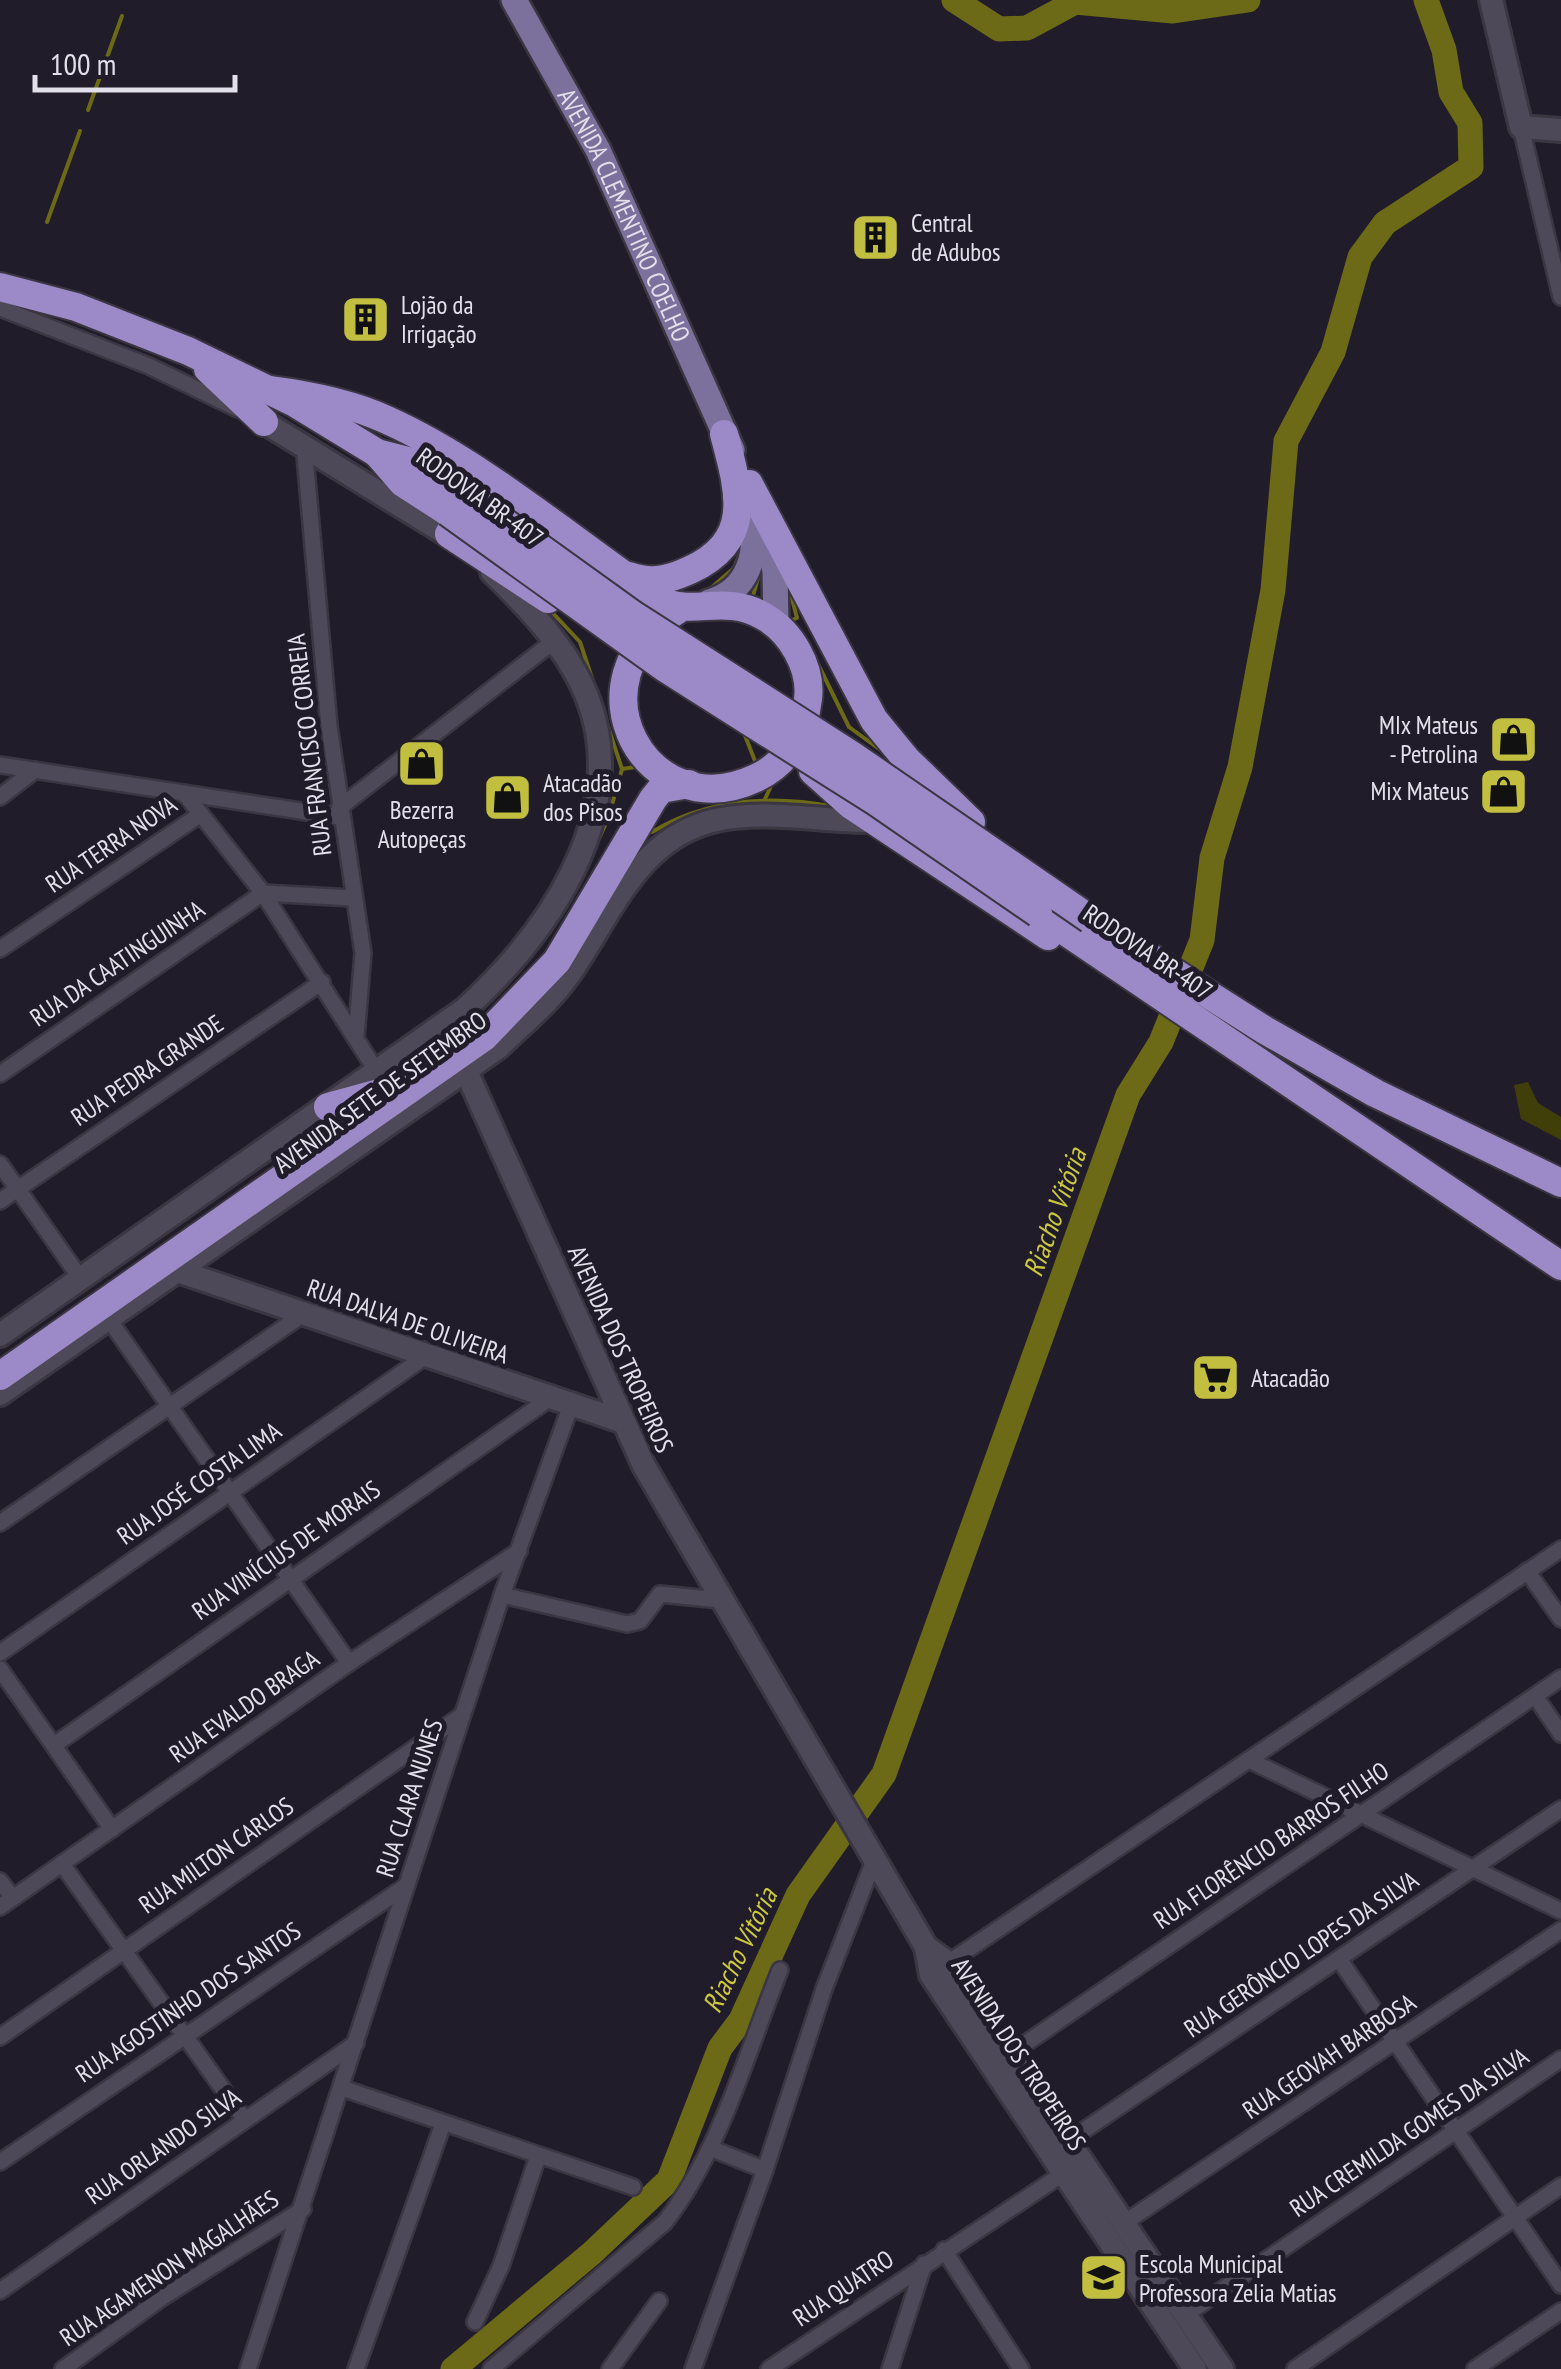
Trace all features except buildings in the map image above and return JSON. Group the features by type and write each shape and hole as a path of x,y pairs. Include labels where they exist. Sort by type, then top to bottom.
{"highway":[{"path":"0,287 104,316 269,390 314,395 386,419 474,472 679,609"},
{"path":"188,351 264,422"},
{"name":"RODOVIA BR-407","path":"269,390 377,453 416,463 453,512 665,668 878,802 1122,973 1229,1019"},
{"path":"622,574 656,582 708,561 723,547 738,514 740,496 724,434"},
{"path":"749,484 874,720 906,760 971,822"},
{"path":"453,512 600,634 614,652 623,678"},
{"name":"RODOVIA BR-407","path":"453,512 633,615 852,756 1090,919 1151,956 1229,1019"},
{"path":"769,772 792,750 808,705 804,664 789,637 739,605 709,602 679,609 654,625 634,648 623,678 622,709 632,739 651,764 688,784 709,789 740,786 790,765 812,771 876,821 1073,953 1122,973"},
{"path":"808,705 817,721 971,822 1113,924 1119,937"},
{"name":"AVENIDA SETE DE SETEMBRO","path":"0,1357 378,1082 478,1023 505,1000 544,953 651,783 651,764"},
{"name":"AVENIDA SETE DE SETEMBRO","path":"0,1376 221,1230 484,1038 535,988 579,928 661,789 688,784"},
{"path":"525,1022 535,988"},
{"path":"1229,1019 1561,1183"},
{"path":"1229,1019 1561,1266"},
{"path":"328,1108 378,1082"}],"main road":[{"name":"AVENIDA CLEMENTINO COELHO","path":"514,0 598,150 749,484 772,550 776,626"},
{"path":"1491,0 1522,128 1561,130"},
{"name":"AVENIDA SETE DE SETEMBRO","path":"264,422 304,445 453,512 554,641 588,699 594,726 595,801 574,870 528,942 488,988 378,1082"},
{"name":"AVENIDA CLEMENTINO COELHO","path":"709,602 728,597 740,586 754,545 743,483 724,434"},
{"name":"AVENIDA SETE DE SETEMBRO","path":"0,1394 178,1271 221,1230 466,1071 525,1022 566,979 640,863 662,843 719,819 876,821"},
{"name":"AVENIDA DOS TROPEIROS","path":"466,1071 621,1420 720,1600 1064,2173 1195,2369"},
{"name":"AVENIDA SETE DE SETEMBRO","path":"0,1335 328,1108"},
{"name":"RUA DALVA DE OLIVEIRA","path":"178,1271 621,1420"},
{"name":"AVENIDA DOS TROPEIROS","path":"940,1969 1010,2054 1222,2369"}],"street":[{"path":"1522,128 1561,297"},
{"path":"0,308 64,331 264,422"},
{"name":"RUA FRANCISCO CORREIA","path":"304,445 340,813 364,972 356,1037"},
{"path":"0,765 340,813 554,641"},
{"path":"0,797 35,770"},
{"path":"185,794 263,893 356,1037 378,1082"},
{"name":"RUA TERRA NOVA","path":"0,949 201,814"},
{"path":"263,893 353,898"},
{"name":"RUA DA CAATINGUINHA","path":"0,1074 263,893"},
{"name":"RUA PEDRA GRANDE","path":"0,1200 322,982"},
{"path":"0,1164 81,1279"},
{"path":"0,1523 302,1314"},
{"path":"108,1318 348,1664"},
{"name":"RUA JOSÉ COSTA LIMA","path":"0,1652 426,1356"},
{"name":"RUA CLARA NUNES","path":"248,2369 518,1551 560,1402"},
{"name":"RUA VINÍCIUS DE MORAIS","path":"54,1745 288,1578 560,1402"},
{"path":"940,1969 1561,1549"},
{"name":"RUA EVALDO BRAGA","path":"6,1902 518,1551"},
{"path":"1527,1572 1561,1620"},
{"path":"502,1595 628,1624 640,1622 660,1594 720,1600"},
{"path":"0,1668 112,1829"},
{"name":"RUA FLORÊNCIO BARROS FILHO","path":"1010,2054 1561,1678"},
{"path":"1535,1696 1561,1734"},
{"name":"RUA MILTON CARLOS","path":"0,2037 462,1716"},
{"path":"1249,1760 1561,1910"},
{"name":"RUA GERÔNCIO LOPES DA SILVA","path":"1068,2141 1561,1809"},
{"path":"693,2369 766,2170 870,1849"},
{"path":"62,1864 244,2120"},
{"path":"0,1881 6,1902"},
{"name":"RUA AGOSTINHO DOS SANTOS","path":"0,2162 406,1886"},
{"name":"RUA GEOVAH BARBOSA","path":"1124,2224 1561,1930"},
{"path":"1339,1959 1561,2286"},
{"path":"490,2369 665,2222 688,2192 710,2148 780,1970"},
{"name":"RUA ORLANDO SILVA","path":"3,2282 356,2042"},
{"name":"RUA CREMILDA GOMES DA SILVA","path":"1186,2314 1561,2059"},
{"path":"342,2088 634,2186"},
{"path":"356,2369 443,2124"},
{"path":"710,2148 766,2170"},
{"path":"475,2322 501,2266 538,2156"},
{"name":"RUA QUATRO","path":"769,2369 1064,2173"},
{"path":"1295,2369 1561,2186"},
{"name":"RUA AGAMENON MAGALHÃES","path":"63,2369 163,2298 303,2209"},
{"path":"944,2250 1021,2369"},
{"path":"890,2369 924,2264"},
{"path":"610,2369 659,2301"},
{"path":"1475,2369 1561,2311"}],"shaded area":[{"path":"1528,1082 1538,1103 1561,1117 1561,1140 1521,1119 1514,1085"}],"waterway":[{"path":"954,0 999,29 1027,28 1075,2 1173,11 1248,0"},
{"name":"Riacho Vitória","path":"453,2369 592,2253 669,2180 720,2048 741,2020 798,1895 884,1774 1128,1095 1161,1042 1202,940 1212,858 1240,767 1273,590 1286,441 1333,352 1360,257 1385,223 1471,167 1470,123 1451,92 1444,50 1426,0"},
{"path":"88,110 122,16"},
{"path":"47,222 80,131"},
{"path":"711,588 734,568 741,550"},
{"path":"752,599 762,565"},
{"path":"789,587 797,618 789,621"},
{"path":"549,609 580,642 622,769 608,819 585,869"},
{"path":"816,660 849,727 886,754"},
{"path":"744,733 755,761"},
{"path":"622,769 642,766"},
{"path":"764,801 772,784"},
{"path":"652,832 695,812 741,802 788,801 835,807"}],"place":[{"name":"Central de Adubos","path":"876,237"},
{"name":"Lojão da Irrigação","path":"366,319"},
{"name":"MIx Mateus - Petrolina","path":"1513,739"},
{"name":"Bezerra Autopeças","path":"422,764"},
{"name":"Mix Mateus","path":"1504,791"},
{"name":"Atacadão dos Pisos","path":"508,797"},
{"name":"Atacadão","path":"1216,1378"},
{"name":"Escola Municipal Professora Zelia Matias","path":"1104,2278"}]}
